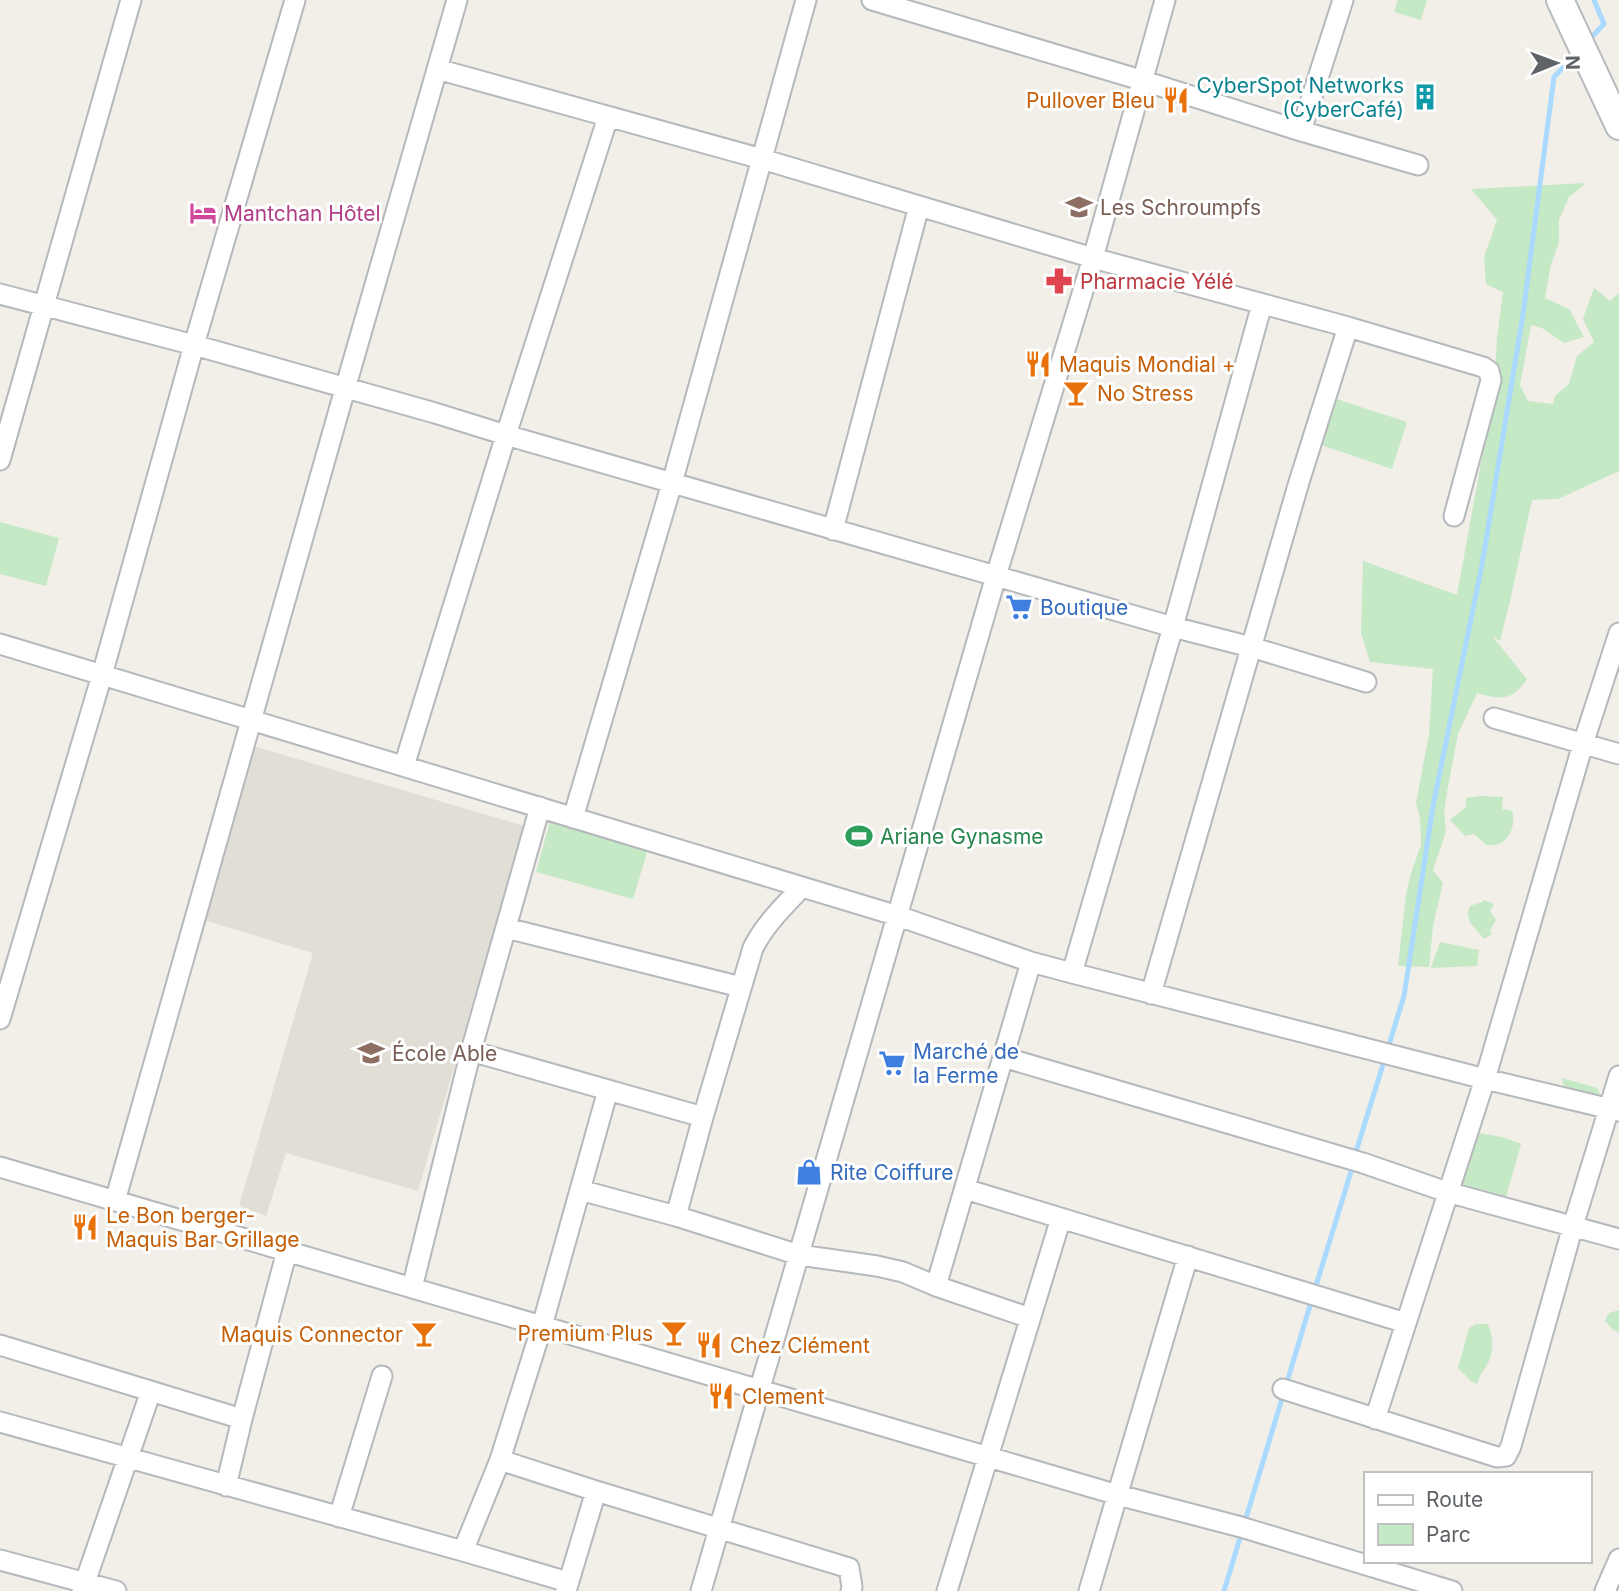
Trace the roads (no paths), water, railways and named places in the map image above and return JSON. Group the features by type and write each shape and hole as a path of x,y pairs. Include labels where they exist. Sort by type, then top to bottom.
{"main road":[{"path":"1560,0 1618,119"}],"street":[{"path":"0,460 131,0"},
{"path":"0,1018 102,675 194,345 295,0"},
{"path":"115,1201 457,0"},
{"path":"573,818 672,483 806,0"},
{"path":"872,0 1418,165"},
{"path":"701,1591 996,576 1093,258 1165,0"},
{"path":"1301,131 1343,0"},
{"path":"437,69 762,159 1093,258 1348,327 1483,367 1489,371 1491,380 1454,516"},
{"path":"404,766 608,117"},
{"path":"833,530 919,206"},
{"path":"0,294 435,413 1366,682"},
{"path":"1072,974 1173,627 1262,304"},
{"path":"1151,994 1299,482 1348,327"},
{"path":"1375,1419 1485,1079 1583,744 1619,634"},
{"path":"0,644 898,916 1072,974 1614,1110"},
{"path":"1494,718 1619,754"},
{"path":"412,1288 471,1051 540,807"},
{"path":"676,1216 753,948 759,935 802,887"},
{"path":"506,928 741,987"},
{"path":"936,1286 1031,962"},
{"path":"471,1051 703,1116"},
{"path":"1003,1057 1363,1163 1447,1192 1619,1239"},
{"path":"1283,1389 1497,1457 1506,1456 1573,1226 1614,1110 1619,1076"},
{"path":"463,1551 500,1460 542,1326 608,1090"},
{"path":"0,1167 1118,1495 1241,1527 1452,1591"},
{"path":"965,1189 1406,1323"},
{"path":"580,1190 676,1216 799,1255 903,1272 1030,1318"},
{"path":"947,1591 1061,1218"},
{"path":"226,1486 287,1251"},
{"path":"1089,1591 1188,1256"},
{"path":"0,1345 242,1419"},
{"path":"339,1517 382,1376"},
{"path":"84,1586 151,1391"},
{"path":"0,1422 463,1551 567,1586 596,1491"},
{"path":"500,1460 849,1568 851,1591"},
{"path":"1605,1591 1619,1559"},
{"path":"0,1560 84,1586 116,1591"}],"waterway":[{"path":"1588,41 1604,24 1594,0"},
{"path":"1388,1048 1404,996 1433,806 1482,565 1523,314 1554,77 1577,53"},
{"path":"1355,1155 1385,1058"},
{"path":"1315,1289 1353,1165"},
{"path":"1224,1591 1312,1299"}],"place":[{"name":"CyberSpot Networks (CyberCafé)","path":"1425,97"},
{"name":"Pullover Bleu","path":"1176,100"},
{"name":"Les Schroumpfs","path":"1079,207"},
{"name":"Mantchan Hôtel","path":"203,213"},
{"name":"Pharmacie Yélé","path":"1059,281"},
{"name":"Maquis Mondial +","path":"1038,364"},
{"name":"No Stress","path":"1076,393"},
{"name":"Boutique","path":"1019,607"},
{"name":"Ariane Gynasme","path":"859,836"},
{"name":"École Able","path":"371,1053"},
{"name":"Marché de la Ferme","path":"892,1063"},
{"name":"Rite Coiffure","path":"809,1172"},
{"name":"Le Bon berger- Maquis Bar Grillage","path":"85,1227"},
{"name":"Premium Plus","path":"674,1333"},
{"name":"Maquis Connector","path":"424,1334"},
{"name":"Chez Clément","path":"709,1345"},
{"name":"Clement","path":"721,1396"}]}
